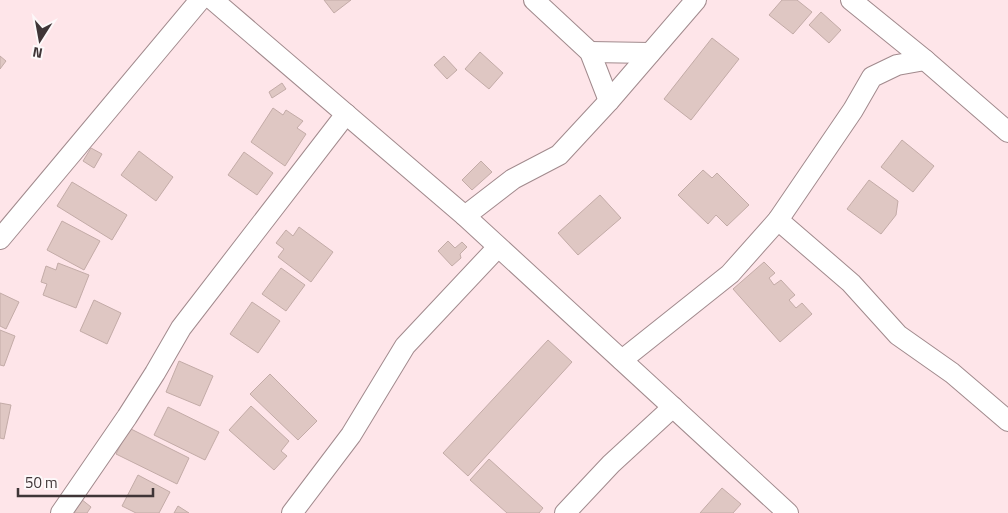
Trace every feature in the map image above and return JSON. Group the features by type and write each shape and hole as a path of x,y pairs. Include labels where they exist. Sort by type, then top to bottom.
{"street":[{"path":"0,239 200,0"},
{"path":"213,0 466,216 788,513"},
{"path":"534,0 590,52 609,101"},
{"path":"466,216 513,179 559,155 609,101 696,0"},
{"path":"851,0 1006,128"},
{"path":"590,52 650,53"},
{"path":"622,360 730,274 778,220 853,110 872,77 897,65 926,60"},
{"path":"61,513 127,417 182,328 346,114"},
{"path":"778,220 851,284 898,335 952,373 1008,421"},
{"path":"292,513 352,435 405,346 498,246"},
{"path":"565,513 611,464 673,407"}],"building":[{"path":"324,0 351,0 334,13"},
{"path":"782,0 797,0 812,12 793,34 769,15"},
{"path":"821,12 841,30 829,43 809,25"},
{"path":"712,38 739,59 691,120 664,99"},
{"path":"480,52 503,73 489,89 465,69"},
{"path":"0,56 6,61 0,69"},
{"path":"444,56 457,70 447,79 434,65"},
{"path":"282,83 286,89 272,98 269,92"},
{"path":"273,108 283,115 286,110 303,121 297,128 306,134 285,166 251,142"},
{"path":"902,140 934,166 913,192 881,167"},
{"path":"91,148 102,154 94,168 83,161"},
{"path":"139,151 173,177 156,201 121,175"},
{"path":"244,152 273,173 257,195 228,175"},
{"path":"481,161 492,172 472,190 462,180"},
{"path":"703,170 712,178 717,173 749,205 727,226 716,215 708,224 678,195"},
{"path":"869,180 898,201 896,215 881,234 847,209"},
{"path":"72,182 127,215 112,240 57,206"},
{"path":"600,195 621,218 578,255 558,233"},
{"path":"62,221 100,241 84,270 47,250"},
{"path":"299,227 333,252 311,282 278,257 284,249 276,243 286,230 293,236"},
{"path":"448,241 455,248 462,242 467,247 460,254 461,258 452,266 438,251"},
{"path":"764,262 775,273 769,278 774,285 781,280 795,295 789,300 796,308 802,303 812,314 780,342 733,289"},
{"path":"58,263 89,275 76,308 43,295 47,284 41,282 46,266 56,270"},
{"path":"281,268 305,285 286,311 262,294"},
{"path":"0,293 19,302 6,329 0,326"},
{"path":"94,300 121,313 107,344 80,331"},
{"path":"252,302 280,321 258,353 230,334"},
{"path":"0,330 15,336 4,366 0,365"},
{"path":"548,340 572,362 468,476 443,453"},
{"path":"179,361 213,376 200,406 166,392"},
{"path":"270,374 317,421 298,440 250,394"},
{"path":"0,403 11,405 4,439 0,438"},
{"path":"251,406 289,441 281,451 287,456 274,470 229,430"},
{"path":"168,407 219,432 205,460 154,435"},
{"path":"129,428 189,458 177,484 116,454"},
{"path":"489,459 543,508 539,513 507,513 470,480"},
{"path":"138,475 170,492 159,513 136,513 122,506"},
{"path":"722,488 741,504 733,513 700,513"},
{"path":"81,499 91,507 87,513 72,513"},
{"path":"178,506 189,513 174,513"}]}
